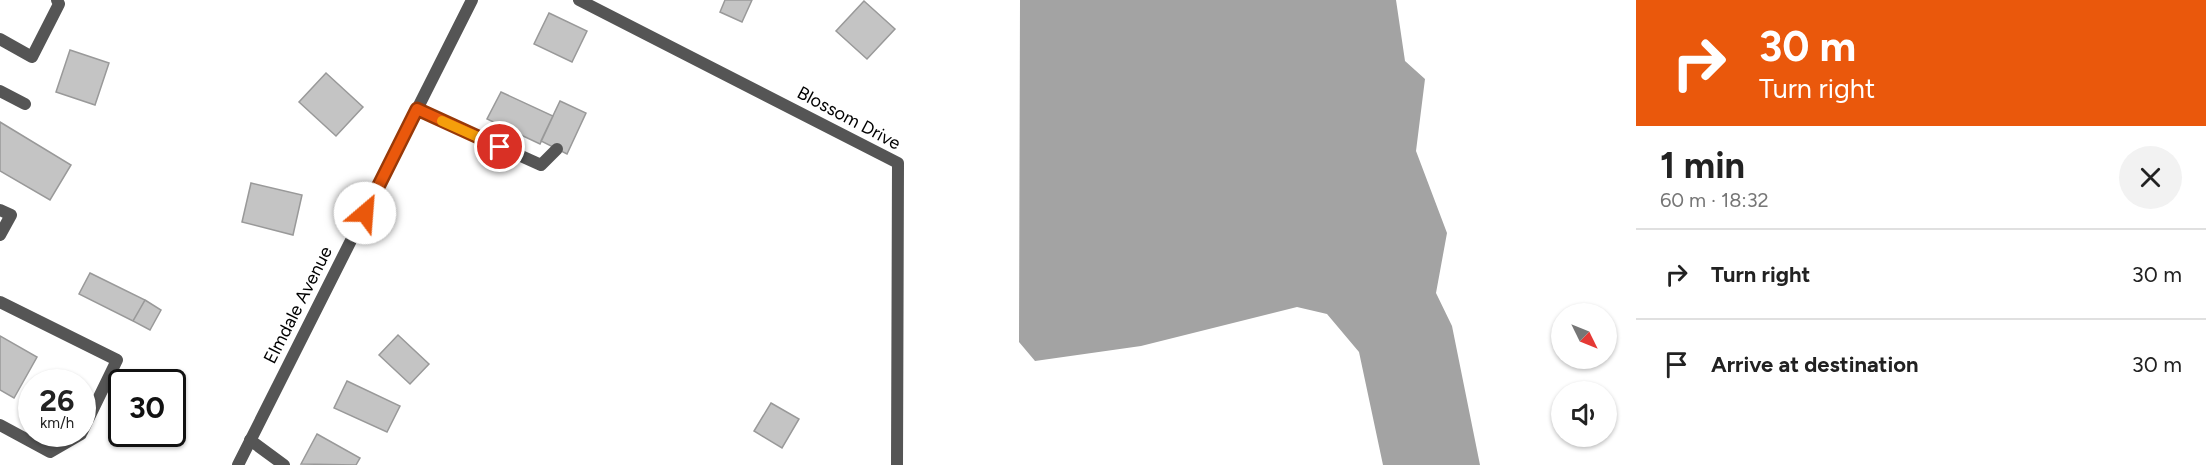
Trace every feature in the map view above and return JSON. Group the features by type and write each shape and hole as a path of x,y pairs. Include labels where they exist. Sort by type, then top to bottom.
{"street":[{"path":"0,39 32,57 58,4 57,0"},
{"name":"Elmdale Avenue","path":"238,465 472,0"},
{"name":"Blossom Drive","path":"579,0 898,163 897,465"},
{"path":"0,91 25,104"},
{"path":"417,109 541,165 556,148"},
{"path":"0,210 10,215 0,235"},
{"path":"0,302 117,360 96,404"},
{"path":"0,425 18,435"},
{"path":"250,440 284,465"},
{"path":"41,447 50,452 58,447"}],"shaded area":[{"path":"1020,0 1396,0 1405,61 1425,79 1416,151 1447,233 1436,293 1452,326 1480,465 1383,465 1359,352 1327,314 1297,307 1141,346 1035,361 1019,342"}],"building":[{"path":"725,0 752,0 742,22 720,12"},
{"path":"864,1 895,29 867,59 836,31"},
{"path":"549,13 587,31 572,62 534,44"},
{"path":"70,50 109,63 95,105 56,92"},
{"path":"326,73 363,107 336,136 299,102"},
{"path":"501,92 553,116 540,144 487,119"},
{"path":"560,101 586,113 567,154 541,141"},
{"path":"560,101 586,113 567,154 541,141"},
{"path":"0,122 71,165 50,200 0,171"},
{"path":"251,183 302,195 293,235 242,222"},
{"path":"90,273 145,300 133,321 79,294"},
{"path":"145,300 161,310 150,330 133,321"},
{"path":"398,335 429,364 410,384 379,355"},
{"path":"0,336 37,357 30,369 18,369 18,391 14,398 0,390"},
{"path":"347,381 400,406 387,432 334,408"},
{"path":"771,403 799,419 782,448 754,431"},
{"path":"317,434 360,458 356,465 301,464"}],"slow traffic":[{"path":"442,121 480,138"}],"route":[{"path":"365,213 417,109 500,147"}]}
